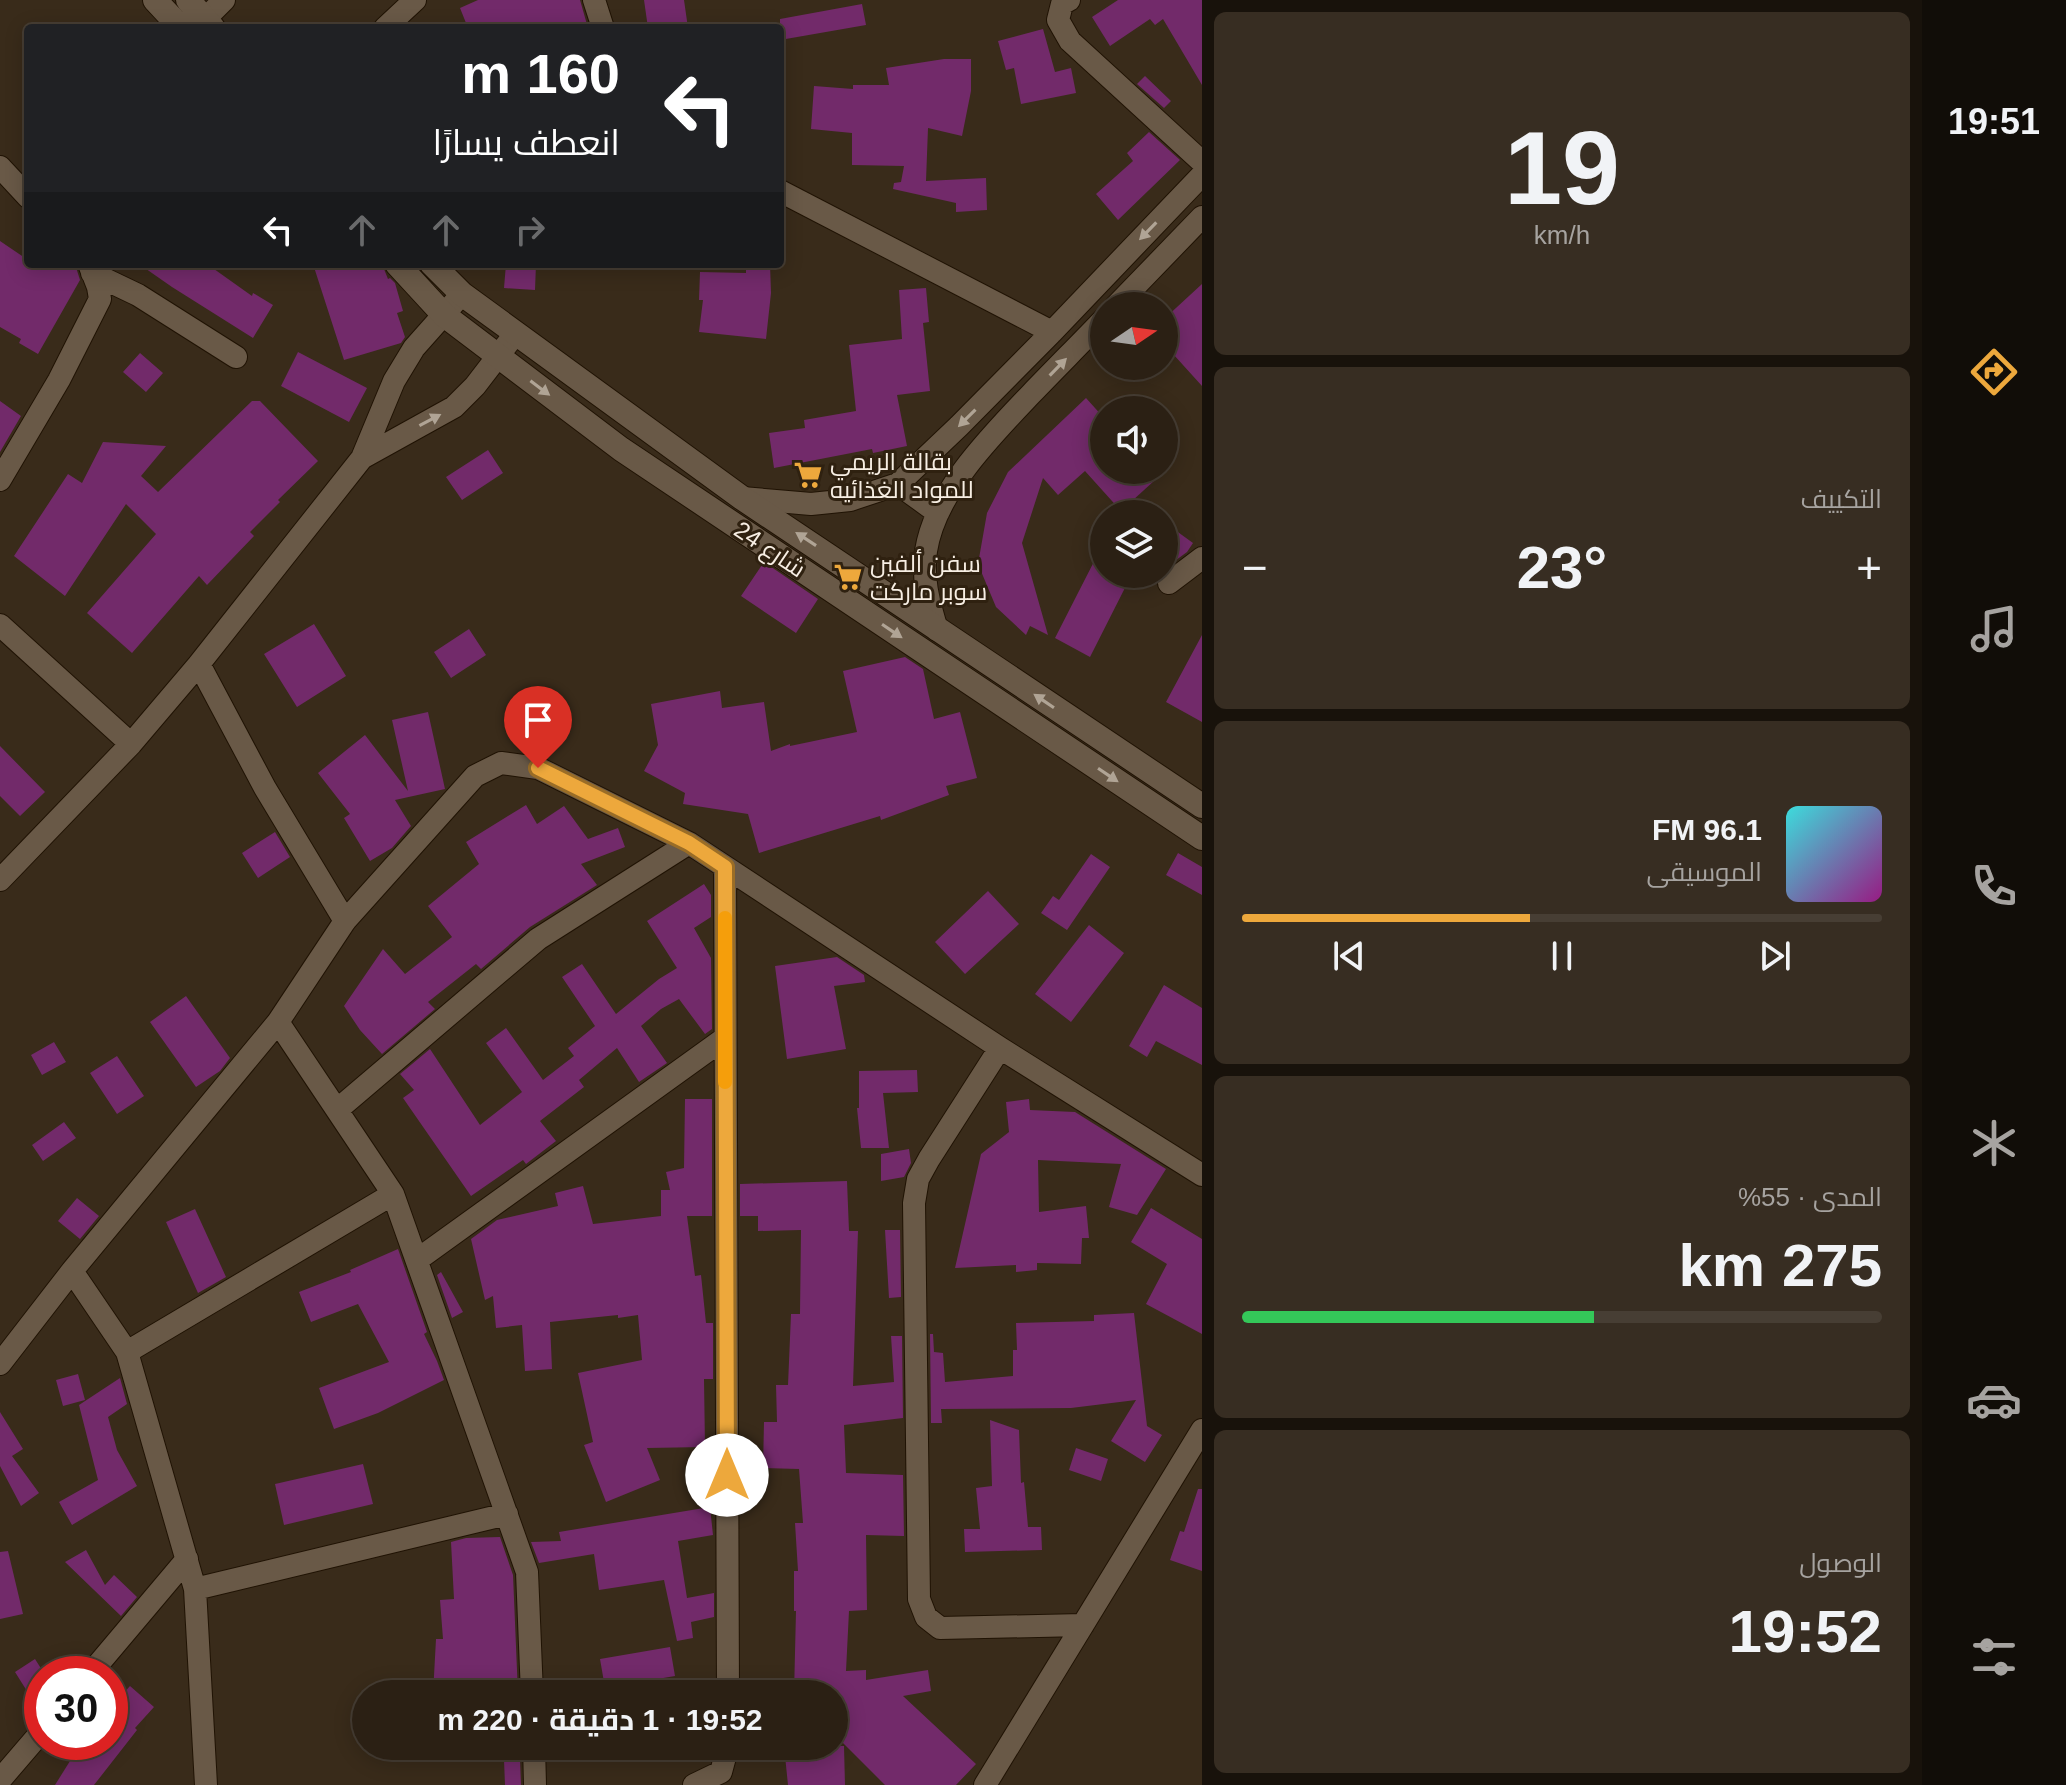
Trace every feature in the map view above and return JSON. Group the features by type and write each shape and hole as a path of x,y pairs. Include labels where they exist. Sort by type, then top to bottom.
{"street":[{"path":"155,0 177,24"},
{"path":"188,0 209,24 224,0"},
{"path":"389,24 415,0"},
{"path":"594,0 602,24"},
{"path":"1069,0 1062,4 1058,20 1070,41 1202,162"},
{"path":"0,167 24,193"},
{"path":"742,498 811,504 850,500 898,484 1052,332 1202,175"},
{"path":"784,193 1052,332"},
{"path":"1130,292 1202,217"},
{"name":"شارع 24","path":"401,268 444,315 621,449 1202,838"},
{"name":"شارع 24","path":"436,268 462,294 515,334 742,498 1202,806"},
{"path":"91,269 236,357"},
{"path":"0,480 59,380 100,299 91,269"},
{"path":"0,880 131,744 199,664 362,458 394,381 414,348 462,294"},
{"path":"362,458 454,407 475,386 515,334"},
{"path":"937,630 925,587 926,550 938,513 962,471 1090,334"},
{"path":"898,484 938,513"},
{"path":"1178,576 1202,558"},
{"path":"0,625 131,744"},
{"path":"199,664 265,788 345,921"},
{"path":"0,1364 72,1271 278,1022 345,921 475,776 501,763 538,768 689,843 1000,1048 1202,1175"},
{"path":"337,1110 538,939 689,843"},
{"path":"725,867 728,1680"},
{"path":"278,1022 393,1194 527,1572 531,1680"},
{"path":"417,1260 725,1038"},
{"path":"1000,1048 929,1159 918,1179 914,1203 919,1599 926,1617 940,1628 1083,1625"},
{"path":"127,1352 393,1194"},
{"path":"72,1271 127,1352 195,1589 206,1785"},
{"path":"985,1785 1202,1430"},
{"path":"195,1589 507,1514"},
{"path":"105,1656 187,1559"},
{"path":"0,1780 24,1752"},
{"path":"534,1760 535,1785"},
{"path":"694,1785 721,1772 724,1760"}],"building":[{"path":"478,0 580,0 587,24 466,24 460,8"},
{"path":"644,0 684,0 687,24 647,24"},
{"path":"1118,0 1202,0 1202,85 1163,19 1155,25 1150,19 1110,46 1092,17"},
{"path":"862,4 866,25 784,39 784,24 780,24 780,19"},
{"path":"1043,29 1055,72 1071,68 1076,93 1021,104 1014,68 1006,70 998,41"},
{"path":"944,59 971,59 971,91 962,136 928,128 926,181 986,178 987,210 956,212 956,203 893,189 894,183 901,182 904,166 852,165 852,133 811,129 814,86 853,89 853,85 889,85 886,68"},
{"path":"1145,76 1171,101 1164,108 1137,84"},
{"path":"1149,132 1180,160 1118,220 1096,194 1133,161 1127,153"},
{"path":"0,241 24,257 24,268 76,268 80,280 38,354 0,327"},
{"path":"145,268 213,268 252,296 253,293 273,305 253,338"},
{"path":"314,268 384,268 388,279 395,283 403,311 397,313 405,337 401,343 344,360"},
{"path":"506,268 536,268 535,290 504,288"},
{"path":"746,268 770,268 766,339 699,332 703,300 699,300 700,272 746,273"},
{"path":"1202,284 1202,386 1178,359 1178,306"},
{"path":"926,288 929,322 923,323 930,391 897,395 907,446 873,453 872,449 774,468 769,433 805,428 804,420 856,411 849,345 902,339 899,290"},
{"path":"298,352 367,388 349,422 281,386"},
{"path":"140,353 163,373 146,392 123,372"},
{"path":"1086,398 1090,402 1090,477 1085,471 1058,495 1043,478 1022,543 1048,635 1030,626 1026,635 996,607 978,564 987,513 1008,472"},
{"path":"0,401 21,416 0,452"},
{"path":"252,401 260,401 318,461 278,500 280,502 250,532 254,536 207,585 199,576 132,653 87,613 156,534 126,504 65,596 14,556 68,474 82,483 103,442 166,446 141,476 158,492"},
{"path":"488,450 503,473 462,500 446,477"},
{"path":"1097,484 1151,484 1133,500 1111,500"},
{"path":"1178,532 1193,543 1178,559"},
{"path":"764,562 818,599 796,633 741,596"},
{"path":"1090,569 1090,588 1125,588 1090,657 1055,638"},
{"path":"314,624 346,676 297,707 264,654"},
{"path":"469,629 486,655 451,678 434,652"},
{"path":"1202,635 1202,722 1166,702"},
{"path":"905,657 923,669 934,719 960,712 977,778 946,786 949,795 881,820 880,816 759,853 748,814 683,804 685,793 644,771 658,745 651,704 720,691 722,708 764,702 771,751 790,744 857,732 843,671"},
{"path":"428,712 445,789 395,800 411,826 392,848 370,861 344,818 350,814 318,773 365,735 408,791 392,720"},
{"path":"0,746 45,792 20,816 0,796"},
{"path":"526,805 537,824 564,806 588,839 618,828 625,847 581,864 597,885 530,927 481,969 476,964 428,1002 435,1009 382,1054 344,1006 383,949 405,974 452,937 428,906 479,864 466,842"},
{"path":"275,832 290,857 258,878 242,853"},
{"path":"1178,853 1202,867 1202,895 1166,875"},
{"path":"1091,854 1110,867 1067,930 1041,913 1053,896 1059,900"},
{"path":"704,884 711,895 711,917 694,928 711,958 712,1029 705,1034 679,999 661,1009 641,1026 667,1063 639,1082 617,1048 579,1080 584,1087 540,1121 556,1141 526,1164 523,1160 471,1196 403,1098 414,1090 400,1074 430,1049 480,1125 522,1092 486,1043 506,1028 543,1080 574,1056 568,1048 595,1026 562,977 582,964 616,1014 677,968 647,921"},
{"path":"988,891 1019,924 965,974 935,942"},
{"path":"1089,925 1124,953 1071,1022 1035,994"},
{"path":"837,957 864,975 865,982 834,986 846,1049 787,1059 775,966"},
{"path":"1164,985 1202,1008 1202,1065 1156,1041 1147,1057 1129,1046"},
{"path":"186,996 230,1058 220,1071 196,1087 150,1022"},
{"path":"54,1042 66,1062 42,1075 31,1055"},
{"path":"117,1056 144,1096 117,1114 90,1073"},
{"path":"917,1070 918,1092 883,1093 889,1148 861,1148 857,1108 859,1071"},
{"path":"685,1099 712,1099 712,1216 687,1216 695,1276 701,1275 706,1323 713,1323 713,1379 704,1379 705,1447 647,1448 660,1480 606,1502 584,1445 593,1442 578,1373 642,1360 638,1315 550,1322 552,1369 525,1371 522,1325 496,1328 493,1296 485,1300 471,1239 497,1220 558,1206 555,1193 583,1186 593,1224 661,1216 661,1190 670,1190 666,1172 684,1168"},
{"path":"1029,1099 1030,1110 1075,1112 1166,1169 1137,1215 1109,1207 1121,1164 1038,1160 1039,1212 1086,1206 1089,1238 1082,1238 1081,1264 1037,1263 1037,1270 1016,1272 1016,1265 955,1268 981,1154 1009,1132 1006,1102"},
{"path":"64,1122 76,1138 43,1161 32,1145"},
{"path":"909,1149 911,1163 904,1177 881,1181 881,1154"},
{"path":"847,1181 849,1231 858,1231 853,1386 894,1382 891,1336 902,1336 903,1418 844,1425 846,1473 903,1475 904,1536 866,1535 867,1610 849,1611 846,1671 866,1670 866,1680 928,1670 931,1691 903,1696 976,1764 956,1785 885,1785 848,1748 848,1680 794,1680 794,1571 798,1571 795,1523 803,1523 799,1469 763,1468 764,1422 777,1422 776,1385 788,1385 791,1314 800,1314 801,1230 758,1231 758,1216 740,1216 740,1184"},
{"path":"77,1198 99,1216 80,1239 58,1221"},
{"path":"1151,1208 1202,1239 1202,1334 1146,1304 1167,1264 1131,1242"},
{"path":"195,1209 226,1277 198,1293 166,1222"},
{"path":"885,1230 900,1230 901,1297 889,1298"},
{"path":"398,1249 427,1332 424,1334 444,1380 378,1413 334,1429 319,1388 389,1362 358,1304 311,1322 299,1292"},
{"path":"441,1272 463,1312 452,1318 437,1275"},
{"path":"1134,1313 1147,1426 1162,1435 1145,1462 1111,1441 1136,1400 1071,1408 941,1409 942,1423 931,1423 930,1334 933,1334 934,1352 943,1353 945,1382 1013,1376 1013,1350 1017,1350 1016,1323 1094,1321 1094,1315"},
{"path":"78,1374 85,1400 63,1406 56,1380"},
{"path":"120,1378 127,1404 108,1417 117,1450 137,1486 72,1525 59,1502 98,1480 79,1405"},
{"path":"0,1412 23,1449 12,1456 39,1493 21,1506 0,1466"},
{"path":"990,1420 1019,1430 1021,1483 1024,1482 1028,1527 1041,1527 1042,1550 965,1552 964,1529 980,1529 976,1488 992,1486"},
{"path":"1076,1448 1108,1459 1101,1481 1069,1470"},
{"path":"363,1464 373,1504 284,1525 275,1484"},
{"path":"1198,1489 1202,1489 1202,1571 1170,1560 1180,1531 1184,1532"},
{"path":"710,1507 713,1535 678,1541 687,1598 714,1593 714,1617 691,1622 693,1638 677,1641 664,1580 599,1590 594,1554 539,1563 531,1542 561,1541 559,1532"},
{"path":"500,1537 513,1575 517,1680 434,1680 436,1639 443,1639 440,1600 454,1599 451,1542 466,1538"},
{"path":"86,1550 105,1585 114,1575 137,1597 121,1616 65,1562"},
{"path":"8,1551 23,1614 0,1619 0,1552"},
{"path":"670,1647 675,1676 652,1680 604,1680 600,1659"},
{"path":"24,1666 24,1686 15,1672"},
{"path":"130,1686 154,1707 135,1728 137,1730 128,1742"},
{"path":"114,1760 94,1785 55,1785 70,1761"},
{"path":"504,1760 520,1760 521,1785 505,1785"},
{"path":"785,1760 844,1760 845,1785 788,1785"}],"slow traffic":[{"path":"725,918 725,1082"}],"place":[{"name":"بقالة الريمي للمواد الغذائيه","path":"808,475"},
{"name":"سفن ألفين سوبر ماركت","path":"848,577"}],"route":[{"path":"538,768 689,843 725,867 727,1475"}]}
